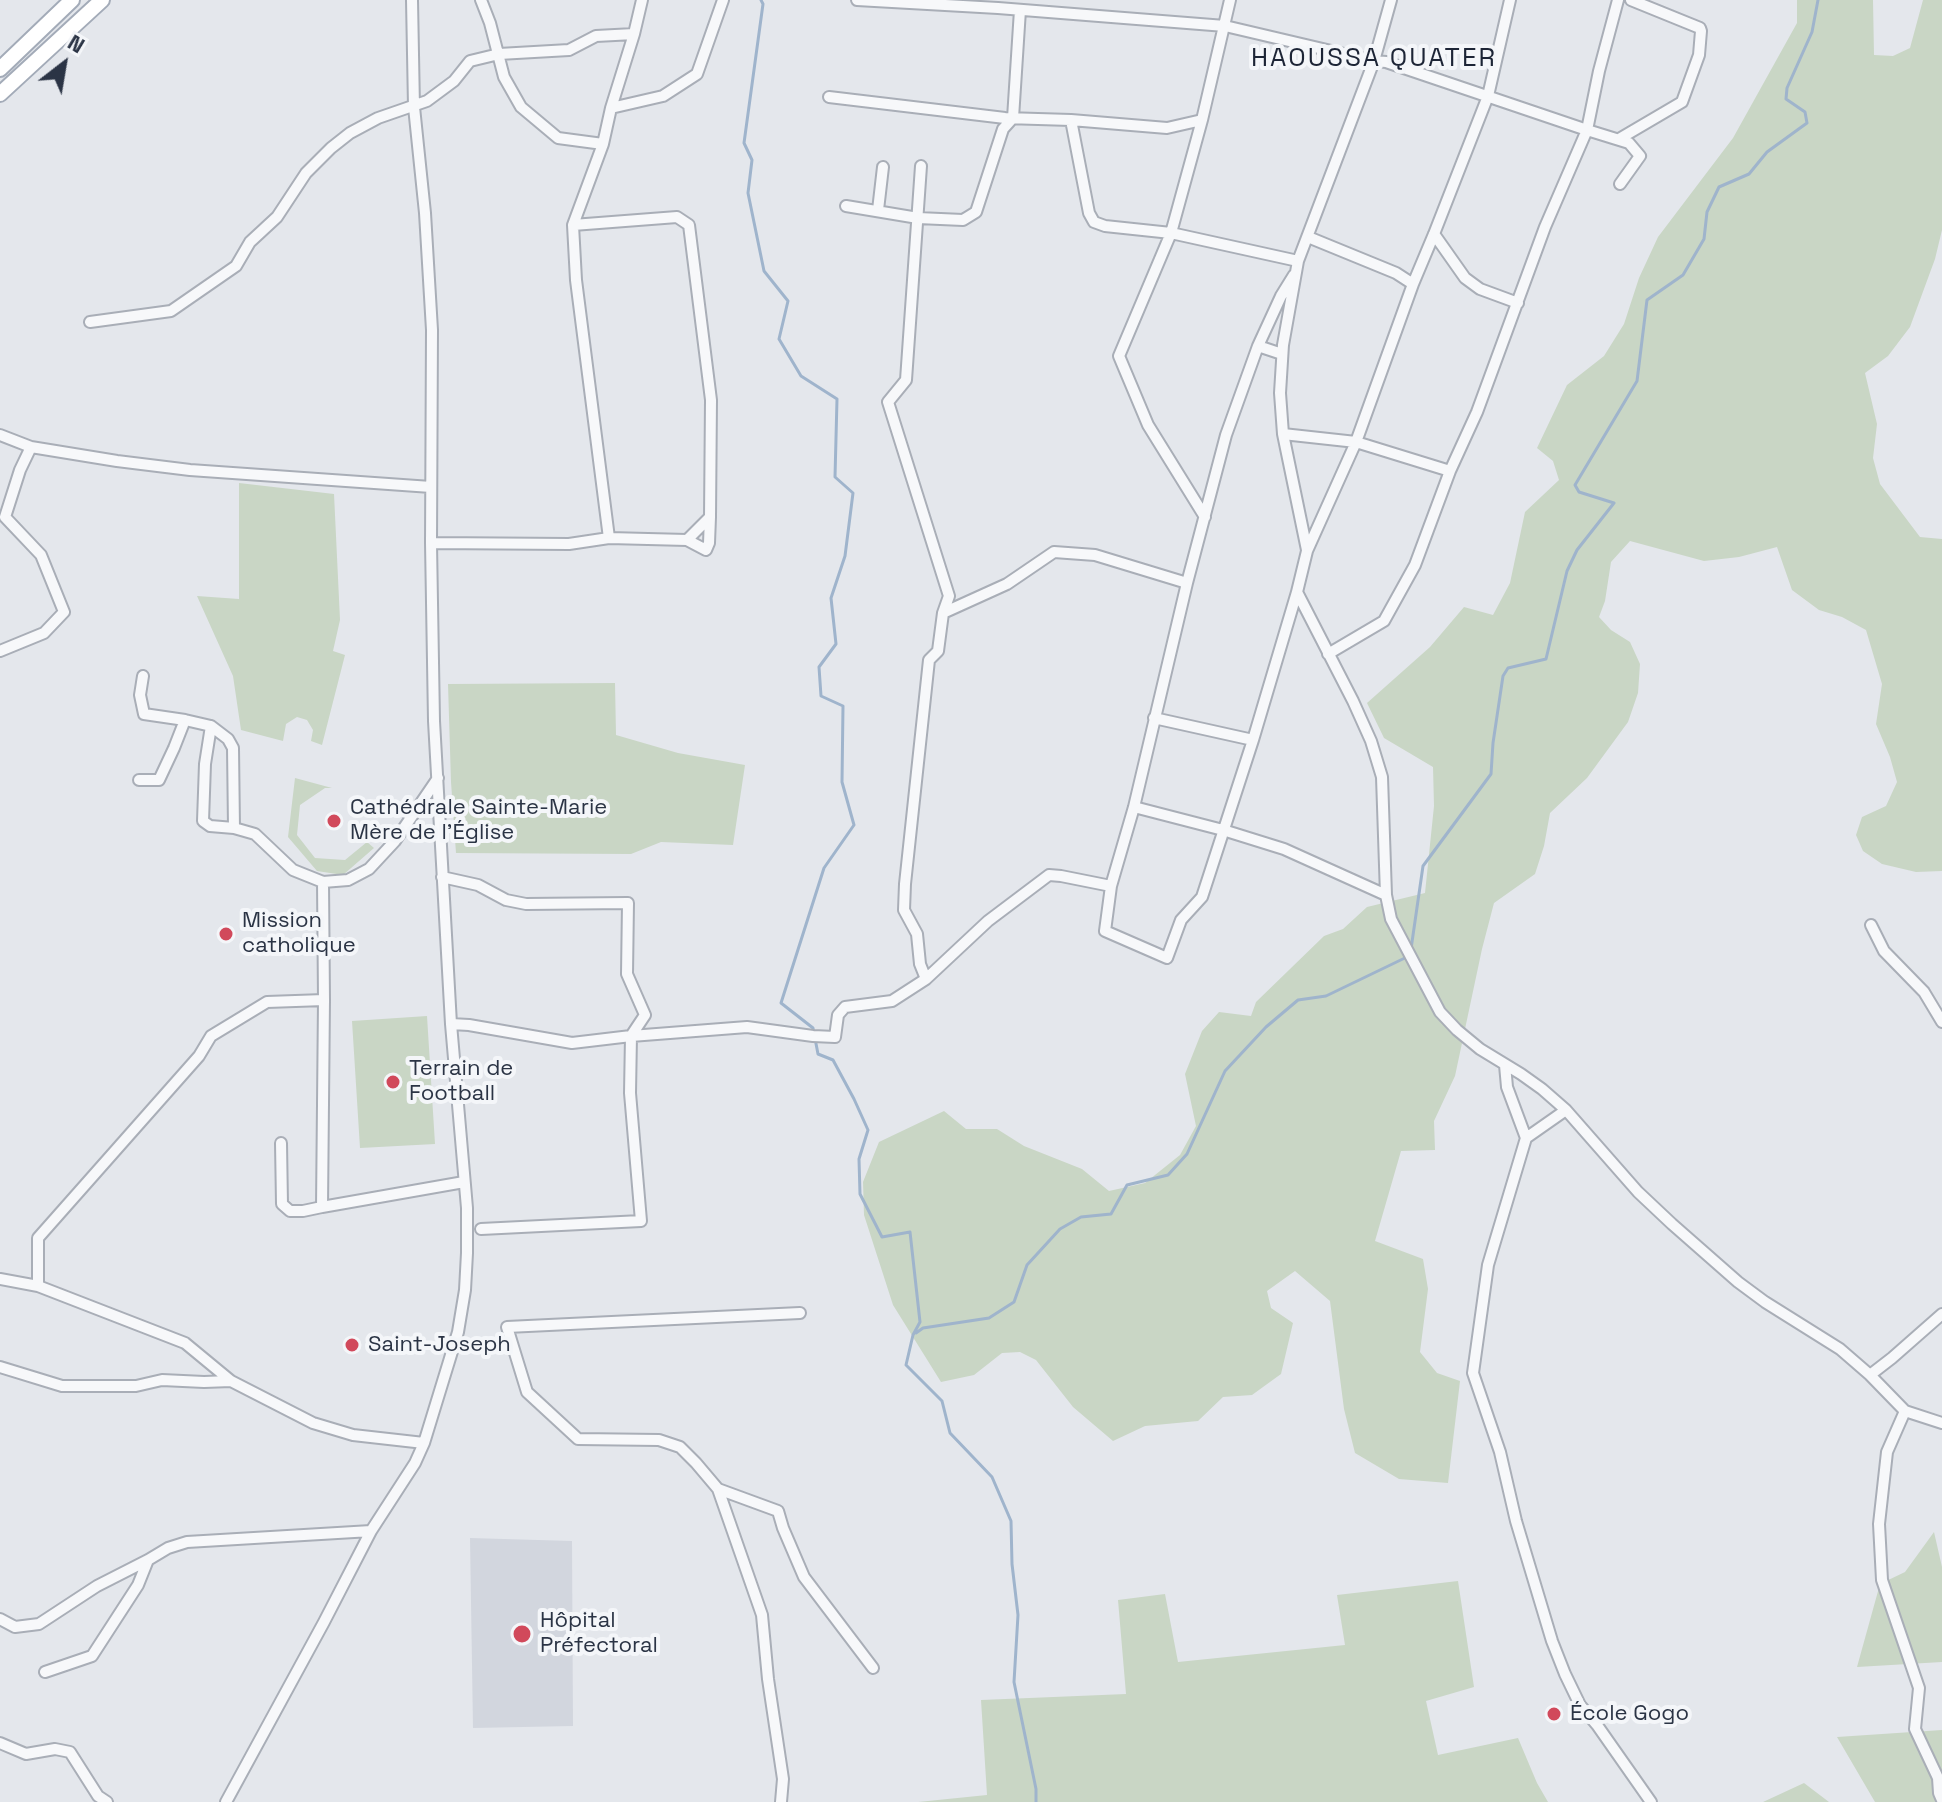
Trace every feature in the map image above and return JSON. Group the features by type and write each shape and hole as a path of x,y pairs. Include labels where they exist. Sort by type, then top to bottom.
{"main road":[{"path":"0,69 72,0"},
{"path":"0,94 102,0"}],"street":[{"path":"226,1802 371,1531 415,1463 458,1332 465,1290 464,1182 451,1024 434,721 432,330 425,213 414,107 412,0"},
{"path":"481,0 504,77 521,107 558,138 603,144"},
{"path":"609,538 576,280 573,225 603,144 642,0"},
{"path":"611,108 663,96 697,74 723,0"},
{"path":"857,0 999,4 1020,10 1225,26 1386,62 1629,143 1640,156 1620,184"},
{"path":"1205,517 1148,425 1119,356 1171,233 1230,0"},
{"path":"1307,551 1283,434 1280,393 1282,354 1294,275 1374,61 1391,0"},
{"path":"1294,275 1258,346 1226,435 1134,807 1111,886 1105,931 1167,958 1181,920 1202,897 1253,740 1307,551 1356,442 1413,284 1488,96 1510,0"},
{"path":"1328,654 1384,621 1415,565 1450,471 1477,412 1545,227 1587,130 1618,0"},
{"path":"1619,139 1682,102 1699,55 1700,28 1631,0"},
{"path":"846,206 918,218 963,220 976,212 1003,129 1013,118 1020,10"},
{"path":"90,322 171,311 236,266 250,242 277,217 306,173 331,148 350,133 378,118 427,101 454,81 470,61 499,54 569,50 596,36 634,34"},
{"path":"829,97 962,114 1167,128 1202,120"},
{"path":"1071,120 1089,213 1094,222 1105,226 1171,233 1298,261"},
{"path":"921,166 906,380 888,402 949,596 943,613 938,651 929,660 905,884 904,910 917,934 920,964 926,979"},
{"path":"878,210 883,167"},
{"path":"431,543 569,544 609,538 687,540 706,550 710,517 711,400 689,225 677,217 573,225"},
{"path":"1434,234 1465,278 1480,289 1518,303"},
{"path":"1308,237 1396,273 1413,284"},
{"path":"1258,346 1282,354"},
{"path":"1283,434 1356,442 1450,471"},
{"path":"0,435 31,447 190,470 431,487"},
{"path":"0,651 44,633 64,612 41,555 5,517 31,447"},
{"path":"687,540 710,517"},
{"path":"943,613 1007,584 1054,552 1095,555 1187,583"},
{"path":"1297,592 1371,741 1382,777 1386,895 1391,919 1440,1012 1480,1049 1531,1081 1566,1110 1638,1192 1707,1256 1765,1302 1840,1349 1905,1411 1942,1423"},
{"path":"143,676 140,695 144,714 211,726 228,739 233,748 234,828"},
{"path":"1154,718 1253,740"},
{"path":"139,780 159,780 185,720"},
{"path":"211,726 205,764 203,821 210,826 255,834 293,870 323,882 348,880 369,869 395,841 438,778"},
{"path":"1134,807 1284,849 1386,895"},
{"path":"451,1024 572,1043 747,1027 835,1037 838,1015 845,1007 892,1001 926,979 988,921 1049,875 1111,886"},
{"path":"442,877 478,885 506,900 526,904 628,903 627,974 645,1015 631,1036 630,1093 641,1221 481,1229"},
{"path":"322,1207 323,882"},
{"path":"1871,925 1884,951 1924,992 1942,1022"},
{"path":"38,1286 38,1238 199,1056 211,1036 267,1002 324,1000"},
{"path":"1505,1065 1507,1087 1526,1138 1488,1265 1473,1373 1500,1452 1516,1521 1552,1641 1565,1674 1580,1705 1651,1802"},
{"path":"1526,1138 1566,1110"},
{"path":"281,1143 282,1204 290,1211 464,1182"},
{"path":"0,1279 38,1286 185,1343 231,1381 313,1423 353,1435 424,1443"},
{"path":"781,1802 783,1779 762,1615 718,1489 680,1447 659,1440 578,1439 527,1392 507,1327 800,1313"},
{"path":"1870,1375 1942,1314"},
{"path":"0,1367 62,1386 136,1386 162,1380 231,1381"},
{"path":"1905,1411 1887,1452 1879,1524 1882,1580 1919,1688 1915,1729 1938,1778 1942,1800"},
{"path":"718,1489 778,1511 804,1577 873,1668"},
{"path":"0,1619 15,1627 39,1624 97,1586 168,1548 187,1542 371,1531"},
{"path":"45,1672 92,1656 138,1585 148,1560"},
{"path":"0,1743 26,1754 55,1749 70,1752 98,1796 107,1802"}],"shaded area":[{"name":"Hôpital Préfectoral","path":"470,1538 572,1541 573,1726 473,1728"}],"green space":[{"path":"1797,0 1873,0 1874,55 1893,56 1910,48 1923,0 1942,0 1942,230 1935,259 1910,327 1888,356 1865,373 1877,424 1873,458 1880,484 1920,537 1942,539 1942,871 1916,872 1882,864 1863,851 1856,835 1862,817 1886,806 1897,782 1876,724 1882,684 1866,630 1842,617 1819,610 1792,590 1777,547 1739,557 1704,561 1630,541 1611,562 1605,601 1599,617 1611,630 1630,642 1640,664 1638,693 1628,722 1587,778 1550,813 1535,874 1494,903 1455,1076 1434,1121 1435,1150 1401,1151 1375,1241 1423,1259 1428,1289 1420,1352 1437,1373 1460,1381 1448,1483 1399,1479 1355,1453 1344,1409 1330,1301 1295,1271 1267,1291 1271,1308 1293,1323 1281,1374 1252,1395 1223,1397 1198,1421 1145,1426 1113,1441 1073,1407 1036,1360 1020,1352 1002,1353 974,1375 941,1382 893,1305 864,1215 863,1182 879,1142 944,1111 966,1129 997,1129 1024,1146 1082,1169 1109,1191 1145,1183 1180,1155 1196,1126 1185,1074 1202,1031 1219,1012 1251,1016 1256,1002 1324,936 1343,929 1367,907 1425,893 1434,806 1433,767 1384,738 1367,703 1430,647 1464,607 1493,615 1510,583 1525,512 1559,480 1553,461 1537,448 1567,385 1604,356 1624,324 1639,278 1658,237 1733,138 1797,23"},
{"path":"239,483 334,494 340,620 333,651 345,655 322,745 311,741 313,730 307,720 297,717 286,724 283,741 241,730 233,676 197,596 239,599"},
{"path":"615,683 616,735 678,753 745,765 733,845 661,842 631,854 456,853 448,684"},
{"path":"295,778 332,788 325,788 300,805 297,835 315,858 345,860 367,842 374,848 343,875 317,871 288,837"},
{"name":"Terrain de Football","path":"427,1016 435,1144 360,1148 352,1021"},
{"path":"1934,1532 1942,1567 1942,1662 1857,1667 1880,1584 1905,1572"},
{"path":"1458,1581 1474,1687 1426,1701 1438,1755 1518,1738 1548,1802 918,1802 987,1795 981,1700 1126,1694 1118,1600 1165,1594 1178,1662 1345,1645 1337,1595"},
{"path":"1942,1730 1942,1802 1875,1802 1837,1737"},
{"path":"1804,1783 1829,1802 1763,1802"}],"waterway":[{"path":"761,0 763,4 744,143 752,160 748,193 764,271 788,301 779,339 801,376 837,399 835,477 853,493 845,556 831,598 836,644 819,667 821,696 843,706 842,782 854,825 824,868 781,1003 813,1028 818,1054 833,1060 868,1130 859,1159 860,1194 882,1237 910,1232 920,1322 913,1335 906,1365 942,1401 950,1433 992,1477 1011,1521 1018,1615 1014,1682 1036,1802"},
{"path":"1411,949 1423,866 1491,774 1503,676 1508,668 1546,659 1567,571 1577,550 1614,503 1579,492 1575,485 1637,381 1647,300 1683,275 1704,239 1707,212 1719,187 1749,174 1767,152 1807,123 1805,112 1786,99 1787,88 1812,32 1818,0"},
{"path":"916,1333 923,1328 989,1318 1014,1302 1027,1265 1060,1229 1081,1217 1111,1214 1127,1185 1168,1175 1187,1154 1225,1071 1266,1027 1298,1000 1326,996 1409,956"}],"place":[{"name":"Cathédrale Sainte-Marie Mère de l'Église","path":"334,821"},
{"name":"Mission catholique","path":"226,934"},
{"name":"Terrain de Football","path":"393,1082"},
{"name":"Saint-Joseph","path":"352,1345"},
{"name":"Hôpital Préfectoral","path":"522,1634"},
{"name":"École Gogo","path":"1554,1714"}],"district":[{"name":"HAOUSSA QUATER","path":"1374,59"}]}
